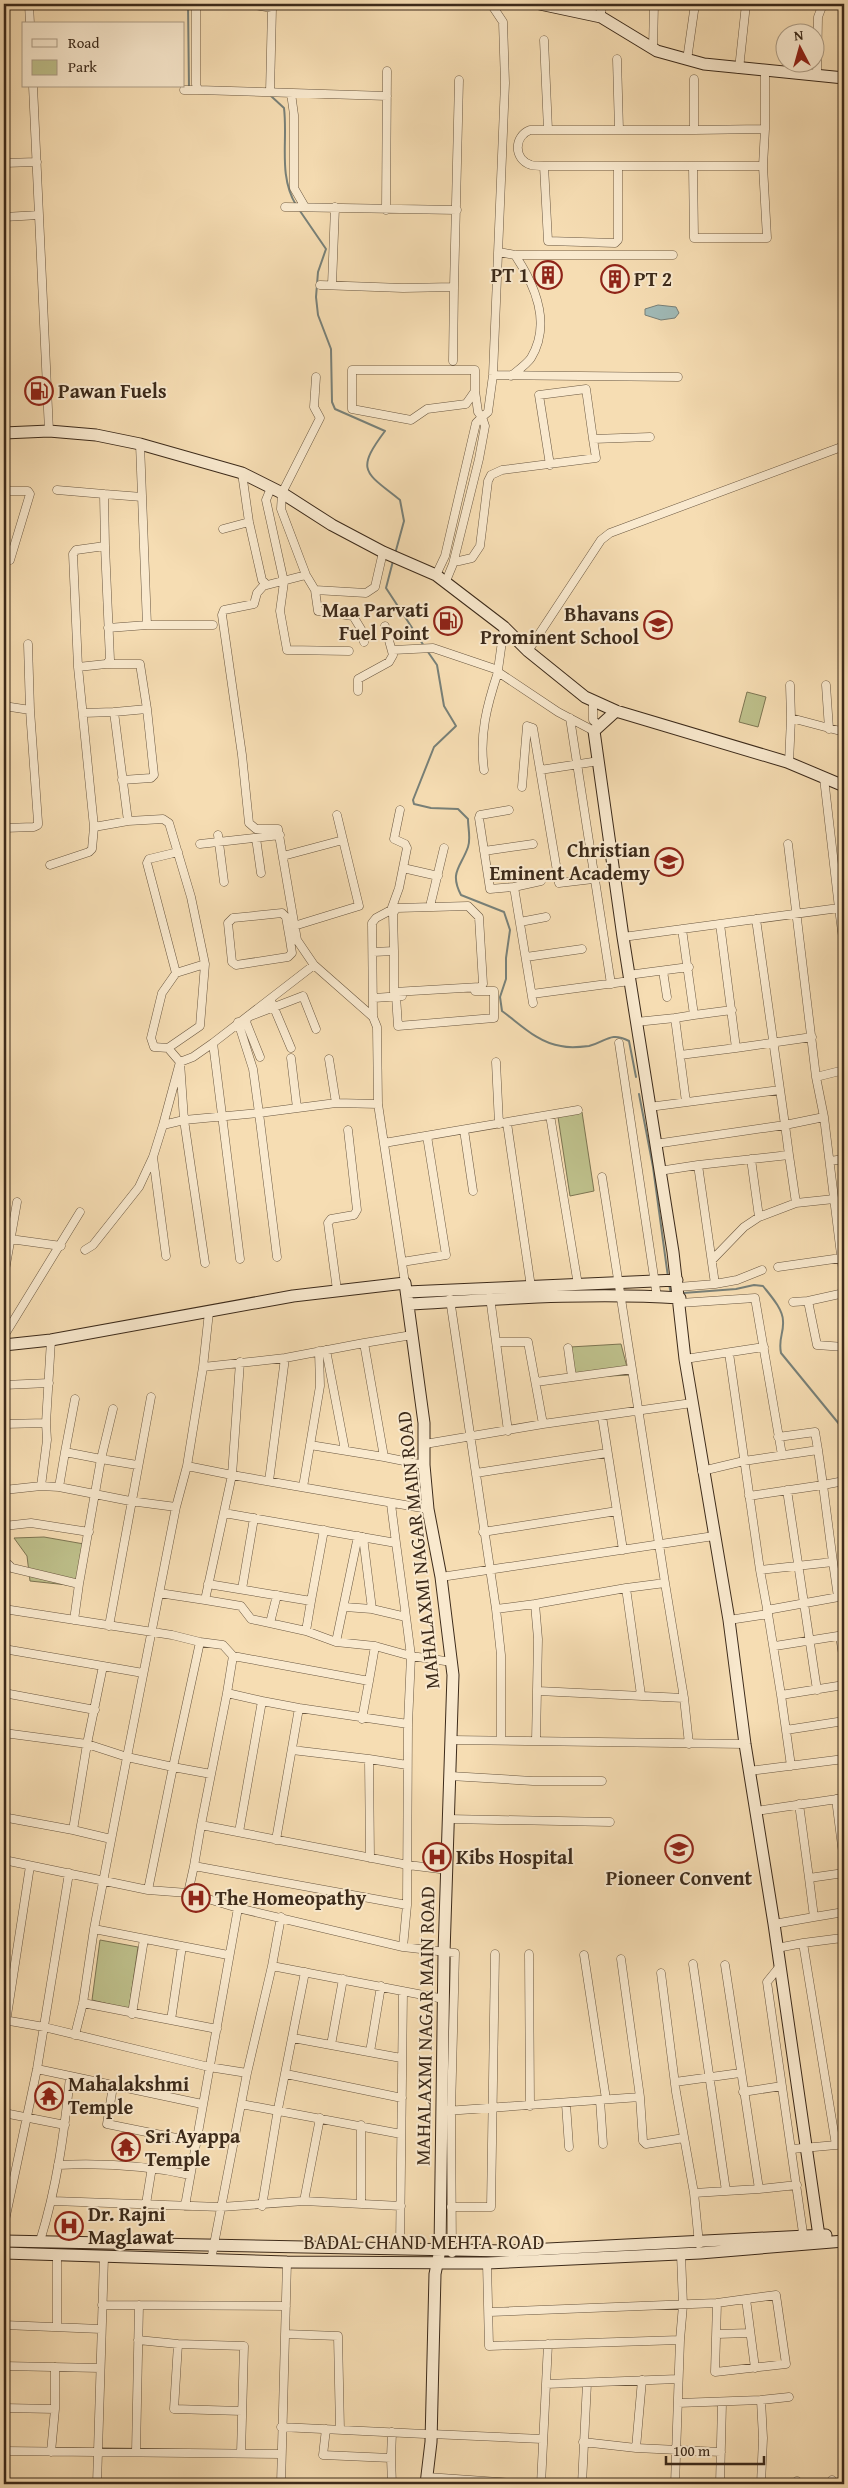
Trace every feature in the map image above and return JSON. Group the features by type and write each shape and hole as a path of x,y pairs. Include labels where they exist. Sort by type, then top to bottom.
{"street":[{"path":"29,4 30,22"},
{"path":"196,4 196,84 190,90 387,96"},
{"path":"248,4 272,8 270,92"},
{"path":"441,578 476,423 488,412 493,375 503,144 503,22 491,4"},
{"path":"547,4 601,17 653,49 687,60 739,69 844,78"},
{"path":"601,4 601,17"},
{"path":"653,49 654,4"},
{"path":"687,60 695,4"},
{"path":"739,69 746,4"},
{"path":"817,76 818,17 823,4"},
{"path":"544,40 548,130"},
{"path":"616,59 619,130"},
{"path":"386,210 387,71"},
{"path":"693,166 694,238 767,238 763,166 765,71"},
{"path":"694,79 694,130"},
{"path":"453,361 459,80"},
{"path":"33,88 49,431"},
{"path":"291,93 294,116 294,188 300,207"},
{"path":"763,166 544,166 528,163 522,158 517,144 524,132 530,130 765,129"},
{"path":"503,144 517,144"},
{"path":"4,163 36,162"},
{"path":"544,166 548,241 615,242 618,240 618,166"},
{"path":"285,207 457,210"},
{"path":"332,285 335,207"},
{"path":"4,217 39,215"},
{"path":"499,252 515,255 673,255"},
{"path":"511,376 531,359 539,337 538,298 529,276 515,255"},
{"path":"320,285 403,288 454,287"},
{"path":"441,578 454,560 476,472 485,426 478,412 475,370 352,370 352,409 411,420 427,409 466,404 475,391"},
{"path":"493,375 678,377"},
{"path":"316,378 314,407 320,418 276,491 266,500 284,582 280,611 287,650 349,651"},
{"path":"476,472 491,475 502,470 550,465 596,458 586,389 539,394 550,465"},
{"path":"4,433 49,431 96,435 140,444 242,473 384,553 409,562 441,578 504,627 528,651 585,697 616,711 790,763 844,786"},
{"path":"593,439 650,437"},
{"path":"140,444 147,625"},
{"path":"528,651 601,540 610,533 844,446"},
{"path":"242,473 258,566 265,584"},
{"path":"454,560 460,561 472,558 480,546 488,481 491,475"},
{"path":"57,490 142,497"},
{"path":"4,491 28,491 30,494 10,560 4,560"},
{"path":"276,491 284,520 306,575 315,590 319,613 353,616 361,630 364,642"},
{"path":"104,494 110,660 106,664"},
{"path":"223,529 249,522"},
{"path":"50,865 89,852 92,849 94,827 78,667 73,554 76,550 105,546"},
{"path":"315,590 366,593 371,591 374,587 384,553"},
{"path":"306,575 284,582 265,584 257,593 254,604 224,610 223,625 242,755 249,823 256,829 278,829 294,926 293,940 292,953 288,957 233,964 228,923 233,918 282,913 286,917 293,940 314,965 373,1017"},
{"path":"108,628 147,625 213,625"},
{"path":"358,691 358,679 389,662 393,650 385,626"},
{"path":"484,770 481,751 484,721 498,671 504,627"},
{"path":"4,828 38,825 30,710 28,644"},
{"path":"393,650 426,648 498,671 570,718 596,728"},
{"path":"78,667 106,664 140,664 154,775 151,778 122,780"},
{"path":"790,685 790,763"},
{"path":"826,685 830,729"},
{"path":"593,701 593,720 596,728 622,937 659,1171 673,1289"},
{"path":"4,706 30,710"},
{"path":"83,713 147,709"},
{"path":"596,728 616,711"},
{"path":"114,712 128,821"},
{"path":"570,718 593,879 611,984"},
{"path":"791,718 844,732"},
{"path":"522,787 527,726 533,728 559,883 593,879"},
{"path":"540,770 599,761"},
{"path":"824,778 844,947"},
{"path":"400,810 394,839 407,846 403,868 438,876"},
{"path":"509,810 480,815 490,889 514,887 541,881"},
{"path":"294,926 359,906 337,815"},
{"path":"94,827 128,821 166,820 178,852 191,897 205,964 200,1026 168,1048 154,1047 150,1038 162,993 176,973 205,964"},
{"path":"200,844 218,838 256,838 280,835"},
{"path":"218,838 224,882"},
{"path":"256,838 261,873"},
{"path":"283,856 343,840"},
{"path":"484,851 533,844"},
{"path":"788,844 816,1077 824,1117 844,1279"},
{"path":"431,902 444,848"},
{"path":"176,973 147,863 149,859 178,852"},
{"name":"MAHALAXMI NAGAR MAIN ROAD","path":"403,868 394,904 390,910 376,918 372,923 373,1017 378,1027 378,1104 409,1304 425,1444 424,1464 428,1508 441,1577 452,1662 448,1870 444,1953 446,2250 438,2262 435,2274 427,2481"},
{"path":"514,887 533,1003"},
{"path":"468,906 479,917 483,984 480,987 394,992 394,951 393,913 397,908 468,906"},
{"path":"622,937 839,908"},
{"path":"520,922 546,917"},
{"path":"756,919 796,1203"},
{"path":"720,924 736,1048"},
{"path":"682,929 689,967 694,1015"},
{"path":"526,957 582,949"},
{"path":"373,952 394,951"},
{"path":"180,1062 192,1057 212,1043 314,965"},
{"path":"532,994 611,984 629,978 689,967"},
{"path":"664,971 667,997"},
{"path":"374,998 396,996 491,990 494,991 496,1016 492,1019 401,1027 397,1024 396,996"},
{"path":"260,1057 247,1019 273,1006 303,996 316,1029"},
{"path":"268,999 273,1006 291,1048"},
{"path":"636,1022 732,1010"},
{"path":"675,1018 686,1102"},
{"path":"238,1022 253,1069 277,1257"},
{"path":"680,1055 812,1037"},
{"path":"212,1043 240,1259"},
{"path":"619,1043 673,1289 702,1471 729,1620 744,1744 774,1924 819,2239 844,2234"},
{"path":"168,1048 180,1062 184,1120 205,1263"},
{"path":"291,1058 298,1108"},
{"path":"329,1059 336,1103"},
{"path":"85,1250 93,1245 139,1187 163,1125 180,1062"},
{"path":"496,1062 498,1124"},
{"path":"816,1077 844,1070"},
{"path":"649,1107 780,1090"},
{"path":"163,1125 184,1120 336,1103 378,1104"},
{"path":"384,1143 578,1110"},
{"path":"550,1115 578,1285"},
{"path":"655,1144 785,1125 824,1117"},
{"path":"507,1123 531,1287"},
{"path":"337,1290 328,1223 331,1219 354,1215 357,1210 348,1130"},
{"path":"464,1130 473,1191"},
{"path":"402,1262 446,1255 427,1136"},
{"path":"659,1171 789,1155"},
{"path":"152,1157 166,1256"},
{"path":"751,1159 759,1217"},
{"path":"830,1161 844,1159"},
{"path":"698,1166 716,1284"},
{"path":"602,1177 684,1698 689,1744"},
{"path":"712,1260 744,1227 759,1217 796,1203 834,1199"},
{"path":"4,1276 17,1202"},
{"path":"4,1336 61,1246 80,1212"},
{"path":"10,1239 61,1246"},
{"path":"778,1266 841,1258"},
{"path":"489,1293 531,1287 578,1285 620,1289 657,1297 673,1289 738,1280 762,1270"},
{"path":"4,1345 51,1340 337,1290 406,1287 449,1296"},
{"path":"409,1304 449,1296 489,1293 620,1289 673,1289 755,1298 782,1455"},
{"path":"657,1297 673,1289"},
{"path":"489,1293 508,1431"},
{"path":"793,1302 808,1301 844,1293"},
{"path":"449,1296 496,1608 501,1655 501,1740"},
{"path":"808,1301 817,1345 844,1347"},
{"path":"75,2035 83,2003 110,1839 176,1507 187,1466 203,1367 209,1312"},
{"path":"203,1367 285,1358 412,1335"},
{"path":"41,1486 47,1440 46,1422 51,1340"},
{"path":"496,1342 528,1342 543,1424"},
{"path":"364,1344 384,1457"},
{"path":"685,1359 764,1347"},
{"path":"568,1348 572,1377"},
{"path":"302,1487 320,1386 323,1350"},
{"path":"323,1350 346,1450"},
{"path":"729,1353 760,1570 775,1646 791,1766"},
{"path":"269,1481 285,1358"},
{"path":"204,1600 232,1475 240,1362"},
{"path":"536,1382 632,1369"},
{"path":"4,1385 48,1383"},
{"path":"109,1626 150,1397"},
{"path":"59,1488 75,1399"},
{"path":"425,1444 543,1424 692,1403"},
{"path":"74,1620 94,1495 113,1409"},
{"path":"602,1416 623,1550"},
{"path":"4,1424 46,1422"},
{"path":"729,1620 841,1596 833,1562 815,1432 778,1437"},
{"path":"310,1445 424,1464"},
{"path":"702,1471 744,1461 818,1450"},
{"path":"65,1452 137,1465"},
{"path":"476,1473 608,1453"},
{"path":"187,1466 391,1504 428,1508"},
{"path":"749,1496 844,1481"},
{"path":"4,1489 41,1486 176,1507"},
{"path":"787,1490 817,1690"},
{"path":"391,1504 411,1656 407,1765 407,1905 403,1947"},
{"path":"484,1532 617,1511"},
{"path":"224,1513 396,1543"},
{"path":"242,1589 254,1518"},
{"path":"4,1526 31,1524 89,1532"},
{"path":"306,1631 324,1530"},
{"path":"336,1642 361,1536"},
{"path":"361,1536 372,1610"},
{"path":"441,1577 714,1536"},
{"path":"760,1570 833,1562"},
{"path":"4,1564 8,1564 12,1568 80,1584"},
{"path":"496,1608 535,1604 665,1583"},
{"path":"208,1584 311,1601"},
{"path":"626,1588 641,1694"},
{"path":"159,1593 241,1606 251,1619 306,1631 336,1642 375,1646 411,1656 452,1662"},
{"path":"270,1623 277,1595"},
{"path":"535,1604 538,1691 536,1741"},
{"path":"345,1607 406,1617"},
{"path":"4,1609 152,1634 172,1635 223,1645 233,1656 369,1681"},
{"path":"775,1646 842,1636 844,1662"},
{"path":"148,1890 172,1767 200,1642"},
{"path":"362,1719 375,1646"},
{"path":"4,1649 144,1673"},
{"path":"188,1893 233,1656"},
{"path":"73,1830 87,1744 103,1666"},
{"path":"781,1695 844,1685"},
{"path":"538,1691 641,1694 684,1698"},
{"path":"4,1693 95,1710"},
{"path":"227,1693 362,1719 408,1724"},
{"path":"239,1832 262,1701"},
{"path":"276,1840 298,1708"},
{"path":"786,1730 844,1721"},
{"path":"4,1734 87,1744 127,1757 211,1774"},
{"path":"451,1740 744,1744"},
{"path":"292,1750 407,1765"},
{"path":"369,1759 370,1858"},
{"path":"749,1771 844,1759"},
{"path":"450,1776 533,1781 602,1781"},
{"path":"756,1811 844,1798"},
{"path":"836,1799 844,1862"},
{"path":"799,1804 814,1917"},
{"path":"8,1818 110,1839"},
{"path":"448,1819 610,1822"},
{"path":"201,1824 370,1858 448,1870"},
{"path":"4,1860 148,1890 188,1893 238,1908 403,1947 455,1953 446,2111 451,2207 446,2250 452,2263"},
{"path":"4,2035 30,1866"},
{"path":"194,1866 407,1905"},
{"path":"4,2225 37,2069 69,1873"},
{"path":"809,1878 844,1873"},
{"path":"185,2206 217,2029 228,1955 238,1908"},
{"path":"774,1924 844,1912"},
{"path":"211,2260 212,2245 281,1917"},
{"path":"94,1929 228,1955"},
{"path":"777,1948 843,1937 844,1953"},
{"path":"132,2014 144,1938"},
{"path":"803,1943 836,2145"},
{"path":"171,2020 182,1946"},
{"path":"451,2207 491,2207 491,2109 495,1954"},
{"path":"530,1954 530,2106"},
{"path":"584,1955 603,2100 603,2144"},
{"path":"621,1959 640,2097 643,2141 646,2144 684,2138"},
{"path":"693,1964 726,2191"},
{"path":"726,1965 740,2073 759,2189"},
{"path":"272,1966 444,1999"},
{"path":"780,1966 767,1982 804,2241"},
{"path":"262,2206 278,2109 305,1972"},
{"path":"4,2241 446,2250 699,2248 694,2193 675,2082 661,1973"},
{"path":"331,2045 343,1979"},
{"path":"370,2052 381,1986"},
{"path":"400,2249 403,1991"},
{"path":"83,2003 217,2029"},
{"path":"5,2020 44,2027 209,2067 247,2074"},
{"path":"293,2038 401,2058"},
{"path":"37,2069 70,2078 202,2104"},
{"path":"675,2082 740,2073"},
{"path":"286,2074 402,2098"},
{"path":"40,2241 53,2201 70,2078"},
{"path":"113,2086 106,2124 196,2142"},
{"path":"743,2092 782,2086"},
{"path":"446,2111 566,2104 640,2097"},
{"path":"241,2104 278,2109 401,2134"},
{"path":"566,2104 569,2147"},
{"path":"4,2113 65,2125"},
{"path":"304,2201 320,2118"},
{"path":"360,2125 361,2204"},
{"path":"792,2149 844,2144"},
{"path":"58,2165 97,2164 152,2167 190,2175"},
{"path":"146,2204 152,2167"},
{"path":"694,2193 796,2185"},
{"path":"53,2201 221,2207 262,2206 304,2201 401,2206"},
{"name":"BADAL CHAND MEHTA ROAD","path":"4,2253 287,2262 487,2263 681,2254 699,2248 819,2239 844,2241"},
{"path":"676,2484 678,2379 683,2305 681,2254"},
{"path":"57,2256 57,2327"},
{"path":"96,2484 104,2257"},
{"path":"281,2484 281,2428 287,2262"},
{"path":"487,2263 490,2312 489,2346 680,2340"},
{"path":"490,2312 683,2305 716,2303 776,2295 786,2364 715,2372 716,2303"},
{"path":"746,2299 755,2368"},
{"path":"102,2305 286,2306"},
{"path":"136,2452 139,2305"},
{"path":"4,2325 102,2329"},
{"path":"717,2334 750,2333"},
{"path":"284,2334 338,2336 340,2430"},
{"path":"138,2340 178,2344 244,2346 241,2453"},
{"path":"178,2344 174,2409 242,2411"},
{"path":"541,2484 548,2344"},
{"path":"4,2366 100,2368"},
{"path":"51,2452 55,2409 55,2366"},
{"path":"546,2384 678,2379"},
{"path":"636,2448 642,2380"},
{"path":"582,2484 587,2383"},
{"path":"678,2404 789,2397"},
{"path":"761,2400 763,2438 761,2484"},
{"path":"720,2484 722,2402"},
{"path":"4,2408 55,2409"},
{"path":"281,2428 542,2439"},
{"path":"326,2430 323,2455 391,2458"},
{"path":"392,2432 392,2484"},
{"path":"583,2442 636,2448 721,2452"},
{"path":"4,2451 281,2454"},
{"path":"427,2481 526,2484"}],"green space":[{"path":"747,692 766,697 758,727 739,722"},
{"path":"582,1112 594,1191 570,1196 558,1117"},
{"path":"621,1344 629,1375 575,1378 570,1347"},
{"path":"44,1537 84,1544 77,1586 30,1581 27,1556 14,1538"},
{"path":"100,1940 138,1947 129,2009 92,2000"}],"water":[{"path":"658,305 676,307 679,313 675,318 661,320 645,315 645,309"}],"waterway":[{"path":"188,4 189,89"},
{"path":"271,96 284,108 285,170 290,194 296,205"},
{"path":"300,211 326,249 318,272 316,297 318,315 331,349 332,402 335,409 385,431 367,463 368,470 372,476 400,500 404,521 395,554"},
{"path":"393,561 386,588 424,646"},
{"path":"428,652 437,665 444,706 456,726 434,747 413,800 414,804 431,808 458,809 468,819 469,844 457,870 456,881 461,895 504,912 510,930 506,958 506,979 500,997 502,1011 537,1037 553,1044 579,1047 589,1046 612,1037 623,1038 629,1041 636,1077"},
{"path":"639,1094 653,1167 668,1277"},
{"path":"669,1284 671,1294"},
{"path":"683,1293 736,1289 754,1285 763,1286 776,1302 781,1312 783,1325 780,1344 781,1353 844,1430"}],"place":[{"name":"PT 1","path":"548,275"},
{"name":"PT 2","path":"615,279"},
{"name":"Pawan Fuels","path":"39,391"},
{"name":"Maa Parvati Fuel Point","path":"448,621"},
{"name":"Bhavans Prominent School","path":"658,625"},
{"name":"Christian Eminent Academy","path":"669,862"},
{"name":"Pioneer Convent","path":"679,1849"},
{"name":"Kibs Hospital","path":"437,1857"},
{"name":"The Homeopathy","path":"196,1898"},
{"name":"Mahalakshmi Temple","path":"49,2096"},
{"name":"Sri Ayappa Temple","path":"126,2147"},
{"name":"Dr. Rajni Maglawat","path":"69,2226"}]}
